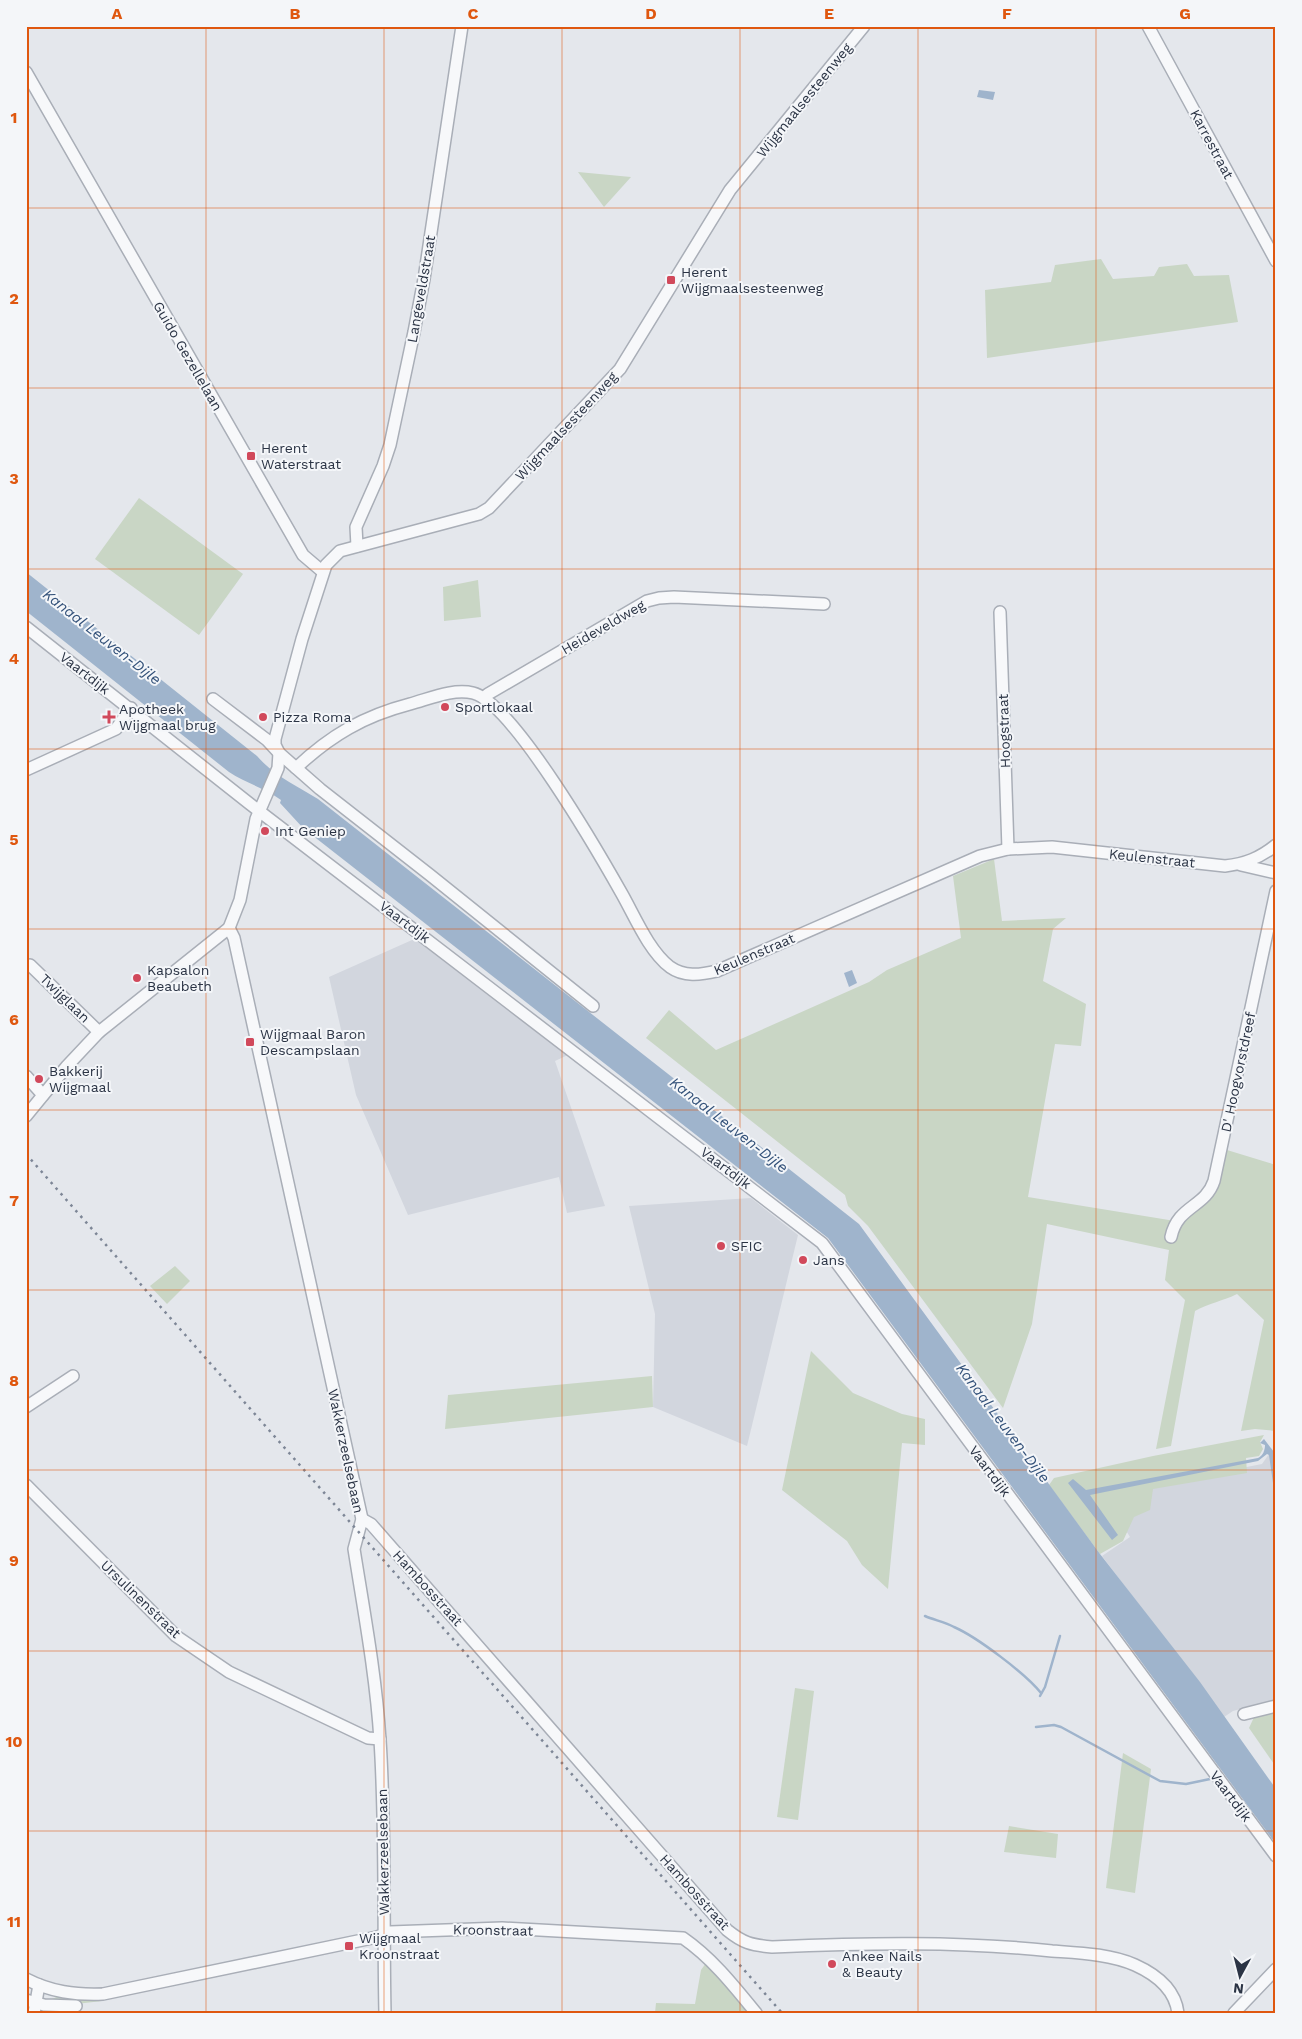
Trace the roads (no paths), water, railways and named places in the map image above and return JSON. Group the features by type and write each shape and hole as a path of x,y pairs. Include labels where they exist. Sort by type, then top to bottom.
{"street":[{"name":"Langeveldstraat","path":"357,546 356,527 383,466 390,444 415,325 424,279 462,26"},
{"name":"Wijgmaalsesteenweg","path":"260,811 278,768 279,753 275,745 278,724 326,565 340,550 479,514 497,500 620,369 730,190 864,26"},
{"name":"Karrestraat","path":"1148,26 1276,261"},
{"name":"Guido Gezellelaan","path":"26,72 303,554 314,566 323,572"},
{"name":"Heideveldweg","path":"484,698 521,674 637,607 653,600 674,598 824,604"},
{"name":"Hoogstraat","path":"1000,612 1008,849"},
{"name":"Vaartdijk","path":"26,628 131,708 260,811 822,1243 1276,1856"},
{"name":"Keulenstraat","path":"296,768 340,732 362,719 386,710 451,693 474,693 484,698 500,711 556,787 593,844 647,938 662,960 671,968 686,974 699,975 717,971 980,856 1008,849 1052,847 1225,866 1239,865 1254,860 1276,844"},
{"path":"214,699 267,740 320,790 430,875 592,1006"},
{"path":"26,770 116,729 131,708"},
{"path":"26,1116 99,1032 229,928 240,900 256,819 260,811"},
{"name":"Keulenstraat","path":"1239,865 1276,873"},
{"name":"D' Hoogvorstdreef","path":"1172,1237 1175,1225 1182,1213 1209,1193 1214,1181 1276,890"},
{"name":"Wakkerzeelsebaan","path":"229,928 234,938 362,1519 354,1549 380,1739 385,1834 383,1934 385,2013"},
{"name":"Twijglaan","path":"30,965 99,1032"},
{"path":"26,1076 43,1095"},
{"path":"26,1407 73,1376"},
{"name":"Ursulinenstraat","path":"26,1485 176,1636 229,1672 368,1738 380,1739"},
{"name":"Hambosstraat","path":"362,1519 371,1524 426,1585 728,1930 741,1941 753,1945 772,1947 901,1942 988,1946 1095,1955 1134,1964 1163,1980 1178,2007 1178,2013"},
{"path":"1244,1714 1276,1706"},
{"name":"Kroonstraat","path":"26,1979 44,1987 77,1995 103,1994 377,1937 393,1931 502,1928 680,1937 702,1952 756,2013"},
{"path":"1234,2013 1276,1969"},
{"path":"44,1987 36,2007 76,2006"}],"water":[{"path":"979,90 995,92 993,100 977,97"},
{"name":"Kanaal Leuven-Dijle","path":"26,572 257,756 270,769 318,799 859,1224 1100,1554 1200,1682 1276,1789 1276,1844 828,1238 303,828 280,803 281,800 229,772 26,611"},
{"path":"852,970 857,983 849,987 844,973"},
{"path":"1264,1439 1274,1452 1276,1486 1273,1483 1269,1455 1267,1454 1258,1461 1090,1495 1118,1535 1112,1540 1068,1483 1073,1479 1086,1490 1258,1458 1264,1451 1265,1445 1260,1443"}],"waterway":[{"path":"925,1616 951,1625 988,1647 1013,1666 1041,1693"},
{"path":"1040,1696 1045,1687 1060,1636"},
{"path":"1036,1727 1054,1725 1061,1727 1160,1781 1186,1784 1210,1779"}],"railway":[{"path":"26,1154 782,2013"}],"place":[{"name":"Herent Wijgmaalsesteenweg","path":"671,280"},
{"name":"Herent Waterstraat","path":"251,456"},
{"name":"Sportlokaal","path":"445,707"},
{"name":"Apotheek Wijgmaal brug","path":"109,717"},
{"name":"Pizza Roma","path":"263,717"},
{"name":"Int Geniep","path":"265,831"},
{"name":"Kapsalon Beaubeth","path":"137,978"},
{"name":"Wijgmaal Baron Descampslaan","path":"250,1042"},
{"name":"Bakkerij Wijgmaal","path":"39,1079"},
{"name":"SFIC","path":"721,1246"},
{"name":"Jans","path":"803,1260"},
{"name":"Wijgmaal Kroonstraat","path":"349,1946"},
{"name":"Ankee Nails & Beauty","path":"832,1964"}]}
